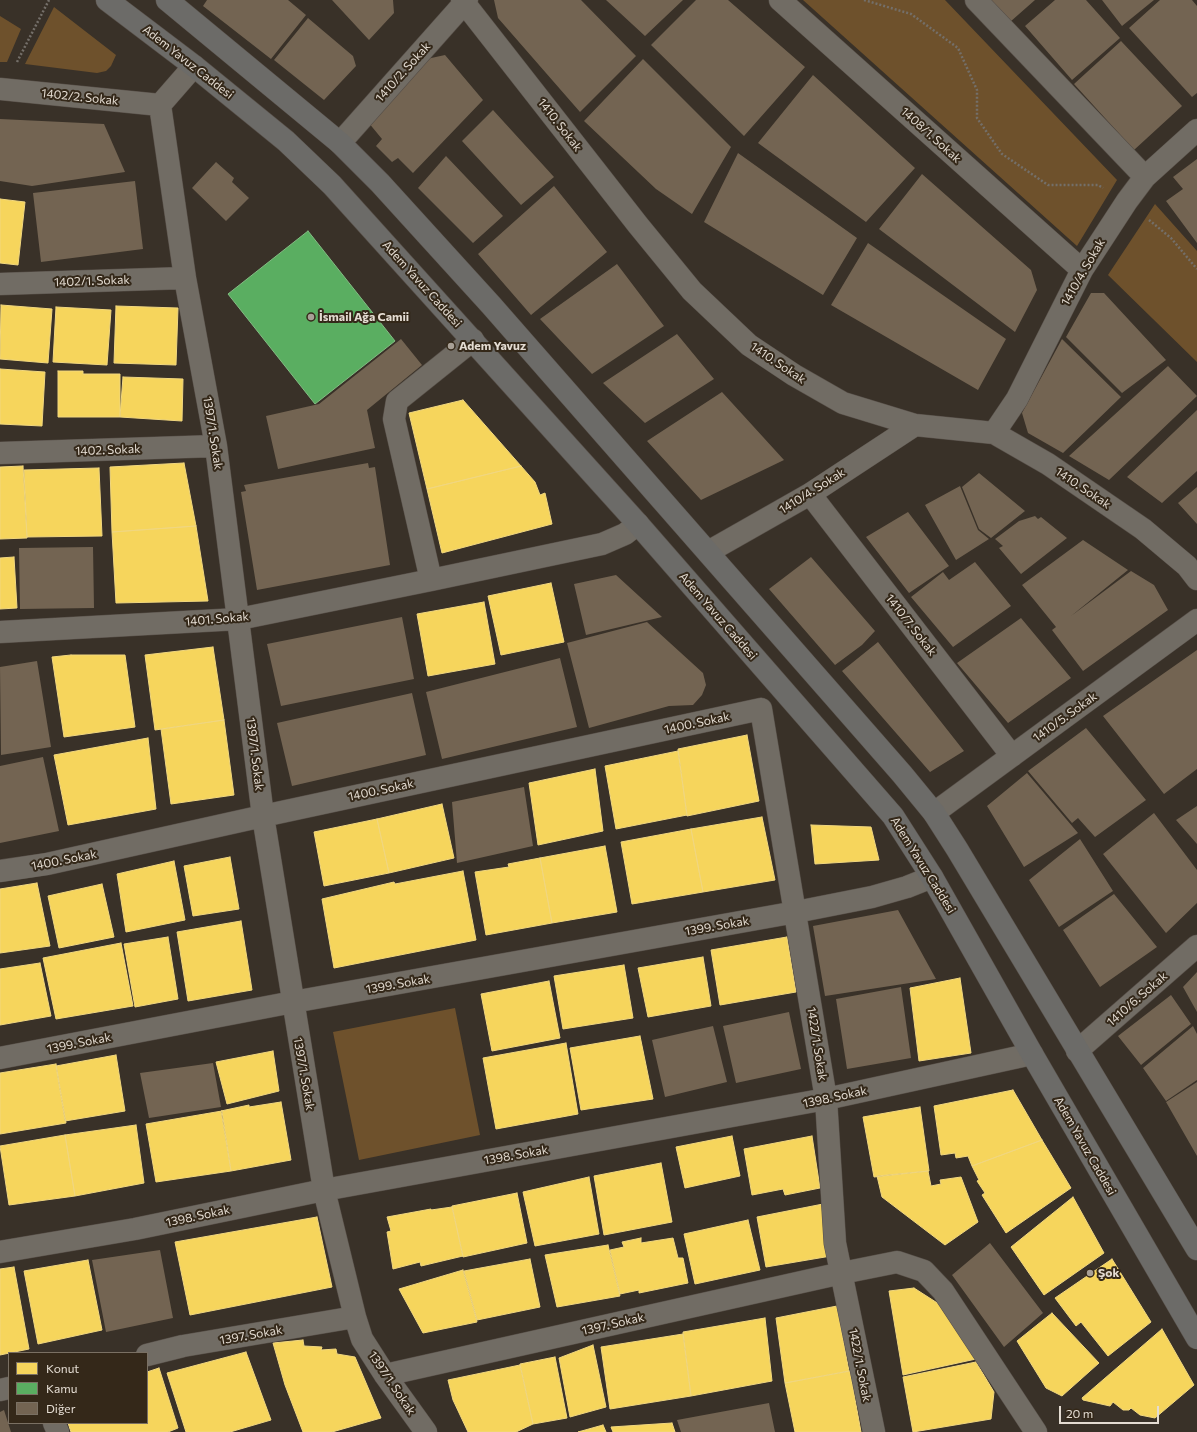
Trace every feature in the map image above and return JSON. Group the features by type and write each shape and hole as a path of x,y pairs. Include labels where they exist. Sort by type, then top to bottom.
{"main road":[{"name":"Adem Yavuz Caddesi","path":"107,0 194,66 286,141 332,185 638,524 893,816 932,877 1032,1054 1197,1338"},
{"path":"167,0 340,143 380,183 491,305 819,678 934,813 957,848 1077,1051 1197,1249"}],"street":[{"name":"1408/1. Sokak","path":"780,0 1082,270"},
{"path":"976,0 1145,177"},
{"name":"1410/2. Sokak","path":"340,143 464,1"},
{"name":"1410. Sokak","path":"464,1 638,225 687,285 749,345 794,375 843,403 914,425 994,433 1048,464 1143,529 1187,566 1197,580"},
{"path":"160,105 194,66"},
{"name":"1402/2. Sokak","path":"2,89 160,105"},
{"name":"1397/1. Sokak","path":"160,105 185,278 216,446 263,816 324,1190 355,1317 362,1339 384,1374 426,1432"},
{"name":"1410/4. Sokak","path":"994,433 1017,399 1082,270 1127,201 1145,177 1197,130"},
{"name":"1402/1. Sokak","path":"0,284 185,278"},
{"path":"430,580 394,419 397,401 473,340"},
{"name":"1410/4. Sokak","path":"708,552 810,494 914,425"},
{"name":"1402. Sokak","path":"0,453 216,446"},
{"name":"1410/7. Sokak","path":"810,494 1012,756"},
{"name":"1401. Sokak","path":"0,632 239,620 602,544 625,534 638,524"},
{"name":"1410/5. Sokak","path":"934,813 1197,620"},
{"path":"761,709 781,688"},
{"name":"1400. Sokak","path":"0,871 47,864 761,709"},
{"name":"1422/1. Sokak","path":"761,709 826,1099 835,1243 874,1432"},
{"name":"1399. Sokak","path":"0,1058 293,1002 796,912 872,897 907,888 932,877"},
{"name":"1410/6. Sokak","path":"1077,1051 1197,946"},
{"name":"1398. Sokak","path":"0,1252 135,1229 324,1190 826,1099 1032,1054"},
{"name":"1397. Sokak","path":"384,1374 897,1262 924,1271 943,1291 1036,1432"},
{"name":"1397. Sokak","path":"148,1355 183,1346 355,1317"}],"path":[{"path":"2,89 49,0"},
{"path":"864,0 911,14 958,48 977,90 977,118 1002,154 1048,185 1098,185 1127,201 1171,238 1197,269"}],"shaded area":[{"path":"803,0 945,0 1117,180 1077,246"},
{"path":"54,7 116,55 111,66 106,71 97,73 25,64"},
{"path":"0,16 21,29 7,62 0,62"},
{"path":"1155,204 1197,251 1197,362 1108,275"},
{"path":"455,1008 480,1135 359,1160 333,1032"}],"building: Konut":[{"path":"0,199 25,202 18,265 0,263"},
{"path":"1,305 52,309 48,363 0,359"},
{"path":"116,306 178,308 176,365 114,363"},
{"path":"56,307 111,310 107,365 53,362"},
{"path":"0,369 45,372 42,426 0,424"},
{"path":"58,371 83,371 83,374 120,374 120,417 58,417"},
{"path":"123,377 183,379 182,421 120,417"},
{"path":"463,400 521,466 427,489 409,413"},
{"path":"184,463 196,526 112,532 110,467"},
{"path":"23,466 27,538 0,539 0,467"},
{"path":"521,466 535,482 540,495 545,493 552,524 442,553 427,489"},
{"path":"99,468 102,536 27,537 24,470"},
{"path":"196,526 208,601 116,603 112,532"},
{"path":"14,557 17,608 0,609 0,558"},
{"path":"551,583 564,642 501,655 488,596"},
{"path":"484,602 495,664 428,676 417,614"},
{"path":"213,647 224,720 155,730 145,655"},
{"path":"71,655 125,655 135,727 64,737 52,657"},
{"path":"224,720 234,795 171,804 161,729"},
{"path":"747,735 759,801 687,816 678,749"},
{"path":"148,738 156,809 68,825 54,755"},
{"path":"678,751 687,815 616,829 605,766"},
{"path":"595,769 603,831 538,845 529,783"},
{"path":"442,804 454,858 389,873 377,819"},
{"path":"762,817 775,880 703,892 691,829"},
{"path":"377,819 389,873 324,886 314,832"},
{"path":"811,825 871,827 879,860 815,864"},
{"path":"691,829 703,892 632,904 621,842"},
{"path":"605,846 617,912 552,923 540,858"},
{"path":"230,857 239,909 193,916 184,866"},
{"path":"540,858 552,923 486,935 475,872 509,867 508,864"},
{"path":"174,861 185,920 126,932 117,874"},
{"path":"463,871 476,940 334,968 322,899 394,882 395,884"},
{"path":"37,883 50,946 0,953 0,889"},
{"path":"102,884 114,937 59,948 48,896"},
{"path":"241,921 252,990 188,1001 177,932"},
{"path":"168,937 178,999 135,1007 124,944"},
{"path":"787,937 796,992 720,1005 711,950"},
{"path":"121,943 133,1006 56,1019 43,958"},
{"path":"703,957 711,1006 648,1017 638,968"},
{"path":"40,963 51,1016 0,1025 0,969"},
{"path":"624,965 633,1018 563,1029 554,976"},
{"path":"960,978 971,1053 919,1061 910,988"},
{"path":"549,981 560,1038 492,1051 481,994"},
{"path":"640,1036 653,1099 581,1110 570,1048"},
{"path":"566,1043 578,1114 496,1129 483,1058"},
{"path":"273,1051 279,1091 227,1104 216,1062"},
{"path":"116,1055 125,1111 65,1121 56,1066"},
{"path":"56,1064 66,1123 0,1134 0,1073"},
{"path":"1013,1090 1042,1140 972,1166 968,1156 956,1158 955,1153 941,1155 934,1106"},
{"path":"281,1102 291,1160 231,1171 221,1111 249,1105 249,1107"},
{"path":"920,1107 929,1171 874,1177 863,1117"},
{"path":"222,1111 231,1171 156,1182 146,1124"},
{"path":"136,1125 144,1183 75,1196 65,1135"},
{"path":"65,1135 75,1196 9,1205 0,1146"},
{"path":"732,1136 740,1176 685,1188 676,1147"},
{"path":"812,1136 820,1188 785,1195 783,1189 752,1195 744,1149"},
{"path":"1042,1140 1071,1188 1006,1233 982,1195 985,1193 977,1181 979,1180 972,1166"},
{"path":"661,1163 672,1222 604,1235 594,1176"},
{"path":"928,1171 931,1186 941,1184 940,1180 961,1177 978,1222 945,1245 882,1197 877,1176"},
{"path":"589,1177 599,1234 535,1246 523,1192"},
{"path":"517,1193 527,1243 463,1257 452,1206"},
{"path":"1073,1197 1104,1253 1044,1295 1011,1247"},
{"path":"823,1204 831,1256 766,1267 757,1217"},
{"path":"452,1207 463,1256 421,1266 420,1262 393,1269 387,1232 391,1231 387,1217 431,1209"},
{"path":"317,1217 332,1287 190,1315 175,1242"},
{"path":"748,1220 760,1270 695,1284 684,1234"},
{"path":"641,1238 641,1243 673,1238 678,1258 683,1258 688,1283 639,1293 639,1290 620,1294 610,1250 624,1247 622,1242"},
{"path":"608,1245 620,1296 557,1307 545,1255"},
{"path":"530,1259 540,1307 477,1320 464,1271"},
{"path":"1112,1259 1151,1322 1108,1356 1081,1322 1076,1326 1055,1298"},
{"path":"88,1260 102,1330 38,1344 24,1271"},
{"path":"14,1267 29,1349 8,1352 8,1353 0,1355 0,1269"},
{"path":"463,1270 477,1322 423,1333 399,1289"},
{"path":"914,1288 942,1306 976,1359 903,1375 889,1291"},
{"path":"837,1306 849,1371 785,1383 776,1318"},
{"path":"1052,1313 1099,1363 1062,1396 1046,1388 1017,1341"},
{"path":"765,1318 772,1381 691,1396 683,1332"},
{"path":"1162,1329 1194,1385 1155,1418 1140,1415 1131,1408 1129,1410 1123,1410 1113,1402 1110,1406 1083,1400 1082,1398"},
{"path":"683,1334 691,1396 610,1409 601,1347"},
{"path":"303,1340 304,1346 322,1347 321,1350 336,1349 337,1354 355,1357 381,1418 332,1432 303,1432 285,1385 273,1343"},
{"path":"593,1345 606,1407 570,1417 559,1358"},
{"path":"246,1352 271,1420 230,1432 186,1432 167,1373"},
{"path":"555,1357 567,1418 533,1424 520,1364"},
{"path":"976,1362 994,1392 991,1419 913,1432 903,1377"},
{"path":"520,1365 533,1424 516,1432 468,1432 453,1400 448,1380"},
{"path":"159,1368 178,1428 168,1432 71,1432 68,1424 148,1424 148,1372"},
{"path":"850,1371 861,1432 795,1432 785,1383"},
{"path":"672,1423 675,1432 613,1432 611,1427"},
{"path":"603,1425 606,1432 578,1432"}],"building: Kamu":[{"name":"İsmail Ağa Camii","path":"308,231 395,341 315,404 228,294"}],"building: Diğer":[{"path":"207,0 288,0 306,15 271,59 203,6"},
{"path":"332,0 393,0 394,13 369,40"},
{"path":"494,0 581,0 636,56 580,112 498,18"},
{"path":"606,0 683,0 645,36"},
{"path":"696,0 728,0 805,67 744,136 651,45"},
{"path":"989,0 1035,0 1010,22"},
{"path":"1055,0 1086,0 1120,38 1072,80 1025,26"},
{"path":"1102,0 1154,0 1122,26"},
{"path":"1160,0 1192,0 1197,6 1197,93 1192,97 1129,28"},
{"path":"308,18 353,56 356,66 324,100 274,60"},
{"path":"1121,41 1182,106 1134,150 1074,84"},
{"path":"445,55 483,100 413,173 398,158 392,162 376,146 382,139 368,122 422,60"},
{"path":"643,59 731,147 692,214 656,189 584,121"},
{"path":"813,75 915,168 866,222 758,143"},
{"path":"493,110 554,177 521,205 462,141"},
{"path":"0,119 104,124 125,172 32,186 0,181"},
{"path":"738,153 857,238 823,295 704,222"},
{"path":"446,156 503,216 473,243 418,188"},
{"path":"1197,159 1197,243 1166,201 1183,189 1173,177"},
{"path":"216,162 234,178 232,182 249,198 226,221 192,188"},
{"path":"922,174 1031,270 1037,290 1015,332 879,229"},
{"path":"135,181 143,249 41,262 33,193"},
{"path":"554,186 607,252 531,315 478,254"},
{"path":"868,243 1006,339 978,390 831,305"},
{"path":"617,264 664,326 592,374 540,319"},
{"path":"1091,293 1104,293 1166,360 1122,393 1066,337"},
{"path":"677,334 714,379 645,423 603,383"},
{"path":"401,339 422,365 367,410 375,448 278,469 266,416 319,404"},
{"path":"1062,339 1121,397 1063,453 1028,433 1022,413"},
{"path":"1168,366 1197,396 1109,480 1069,456"},
{"path":"722,392 784,460 701,500 647,441"},
{"path":"1197,410 1197,471 1162,503 1127,477"},
{"path":"368,463 369,468 375,467 390,565 257,590 241,492 246,491 244,485"},
{"path":"979,473 1025,511 991,538 979,529 962,487"},
{"path":"960,486 978,530 989,539 956,560 925,505"},
{"path":"1197,487 1197,524 1178,503"},
{"path":"908,512 949,566 909,593 866,537"},
{"path":"1035,516 1038,519 1041,517 1067,538 1021,574 999,548 1003,546 995,539 1019,521"},
{"path":"1083,540 1128,570 1071,616 1131,571 1154,585 1168,610 1083,671 1052,630 1056,627 1022,585"},
{"path":"93,547 94,608 20,609 19,548"},
{"path":"811,557 875,631 862,645 835,665 769,589"},
{"path":"975,562 1011,606 953,647 911,597 943,572 949,580"},
{"path":"616,575 662,617 586,635 574,584"},
{"path":"402,617 414,679 281,706 267,644"},
{"path":"1021,618 1071,678 1008,723 957,663"},
{"path":"647,622 703,673 706,685 702,695 693,705 669,706 589,728 567,643"},
{"path":"878,642 964,751 930,772 842,671"},
{"path":"1197,650 1197,769 1164,794 1103,716"},
{"path":"560,658 577,727 442,759 426,692"},
{"path":"37,661 51,747 1,755 0,667"},
{"path":"412,693 426,755 292,786 277,723"},
{"path":"1086,728 1146,800 1095,837 1078,818 1072,823 1028,771"},
{"path":"43,757 59,831 0,843 0,766"},
{"path":"1027,773 1078,833 1024,867 987,806"},
{"path":"524,787 533,846 457,863 452,802"},
{"path":"1197,806 1197,844 1176,820"},
{"path":"1154,813 1197,870 1197,903 1166,933 1103,854"},
{"path":"1080,839 1113,891 1059,927 1029,880"},
{"path":"1114,894 1157,947 1100,987 1063,930"},
{"path":"898,910 936,979 825,996 813,926"},
{"path":"1197,972 1197,1012 1183,987"},
{"path":"901,987 911,1058 847,1069 836,999"},
{"path":"1171,995 1191,1024 1141,1065 1118,1036"},
{"path":"789,1012 801,1069 736,1083 723,1026"},
{"path":"713,1026 727,1082 665,1097 652,1040"},
{"path":"1193,1026 1197,1034 1197,1080 1166,1101 1143,1068"},
{"path":"213,1063 221,1107 149,1118 140,1073"},
{"path":"1197,1082 1197,1156 1166,1102"},
{"path":"990,1243 1043,1313 1004,1347 952,1275"},
{"path":"160,1250 173,1318 106,1332 92,1260"},
{"path":"769,1403 775,1432 681,1432 677,1420"},
{"path":"4,1410 11,1432 0,1432 0,1412"}],"place":[{"name":"İsmail Ağa Camii","path":"311,317"},
{"name":"Adem Yavuz","path":"451,346"},
{"name":"Şok","path":"1090,1273"}]}
